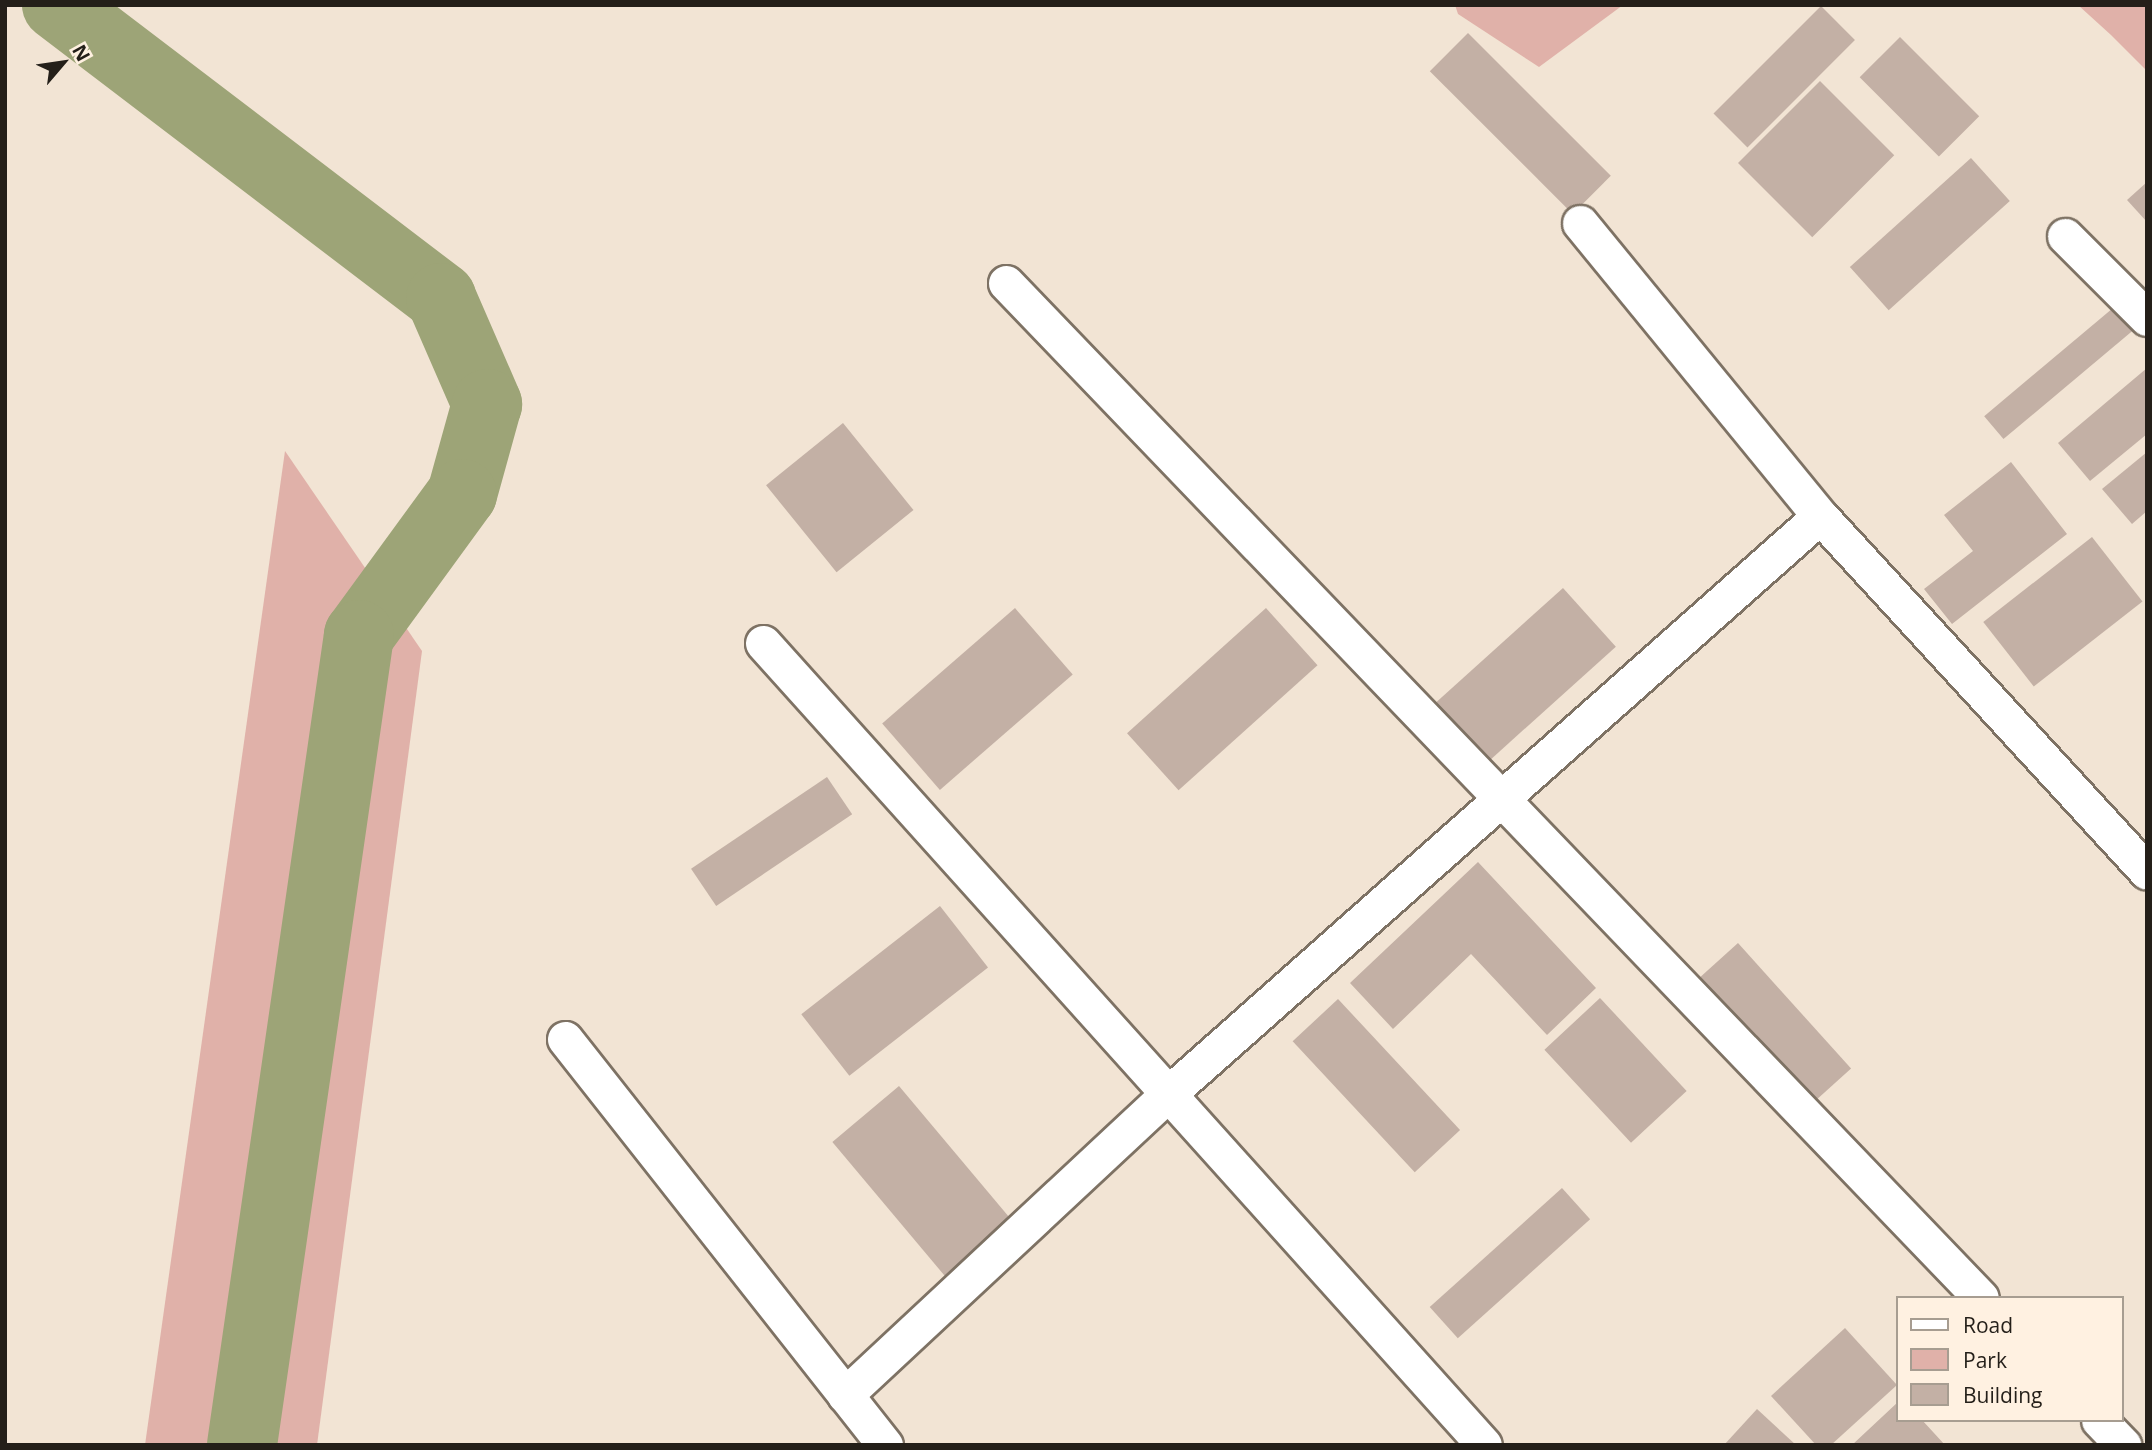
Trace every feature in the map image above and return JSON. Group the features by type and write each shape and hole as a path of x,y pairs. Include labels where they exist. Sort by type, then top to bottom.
{"street":[{"path":"1580,223 1820,516 2147,871"},
{"path":"2065,236 2147,318"},
{"path":"1006,283 1496,799 1979,1296"},
{"path":"845,1395 1168,1094 1496,799 1820,516"},
{"path":"763,643 1484,1445"},
{"path":"565,1039 885,1445"},
{"path":"2101,1422 2123,1445"}],"green space":[{"path":"1455,5 1623,5 1539,67 1458,14"},
{"path":"2078,5 2147,5 2147,71 2111,35"},
{"path":"285,451 422,651 317,1445 145,1445"}],"building":[{"path":"1821,6 1855,40 1747,147 1714,113"},
{"path":"1468,33 1611,176 1573,214 1430,71"},
{"path":"1900,37 1979,116 1939,157 1860,77"},
{"path":"1820,81 1894,155 1812,237 1738,163"},
{"path":"1971,158 2010,201 1889,310 1850,267"},
{"path":"2147,182 2147,222 2127,200"},
{"path":"2119,303 2138,326 2003,439 1984,416"},
{"path":"2147,368 2147,434 2090,481 2058,443"},
{"path":"843,423 913,510 837,572 766,485"},
{"path":"2147,452 2147,511 2132,524 2102,489"},
{"path":"2011,462 2067,534 1952,624 1924,589 1973,551 1944,515"},
{"path":"2092,537 2142,602 2034,687 1983,622"},
{"path":"1563,588 1616,647 1489,761 1436,702"},
{"path":"1015,608 1073,674 940,790 882,723"},
{"path":"1266,608 1318,665 1179,790 1127,733"},
{"path":"827,777 852,814 716,906 691,869"},
{"path":"1478,862 1596,988 1547,1035 1471,954 1393,1029 1350,983"},
{"path":"940,906 988,967 849,1076 801,1014"},
{"path":"1738,943 1851,1069 1804,1111 1691,985"},
{"path":"1600,998 1687,1091 1631,1143 1544,1050"},
{"path":"1338,999 1460,1130 1415,1172 1293,1041"},
{"path":"899,1086 1014,1223 947,1279 832,1142"},
{"path":"1562,1188 1590,1219 1458,1338 1430,1307"},
{"path":"1845,1328 1896,1384 1831,1445 1816,1445 1771,1396"},
{"path":"1896,1404 1896,1422 1924,1422 1945,1445 1852,1445"},
{"path":"1757,1409 1796,1445 1724,1445"}],"waterway":[{"path":"57,5 441,298 487,404 462,494 359,635 242,1445"}]}
